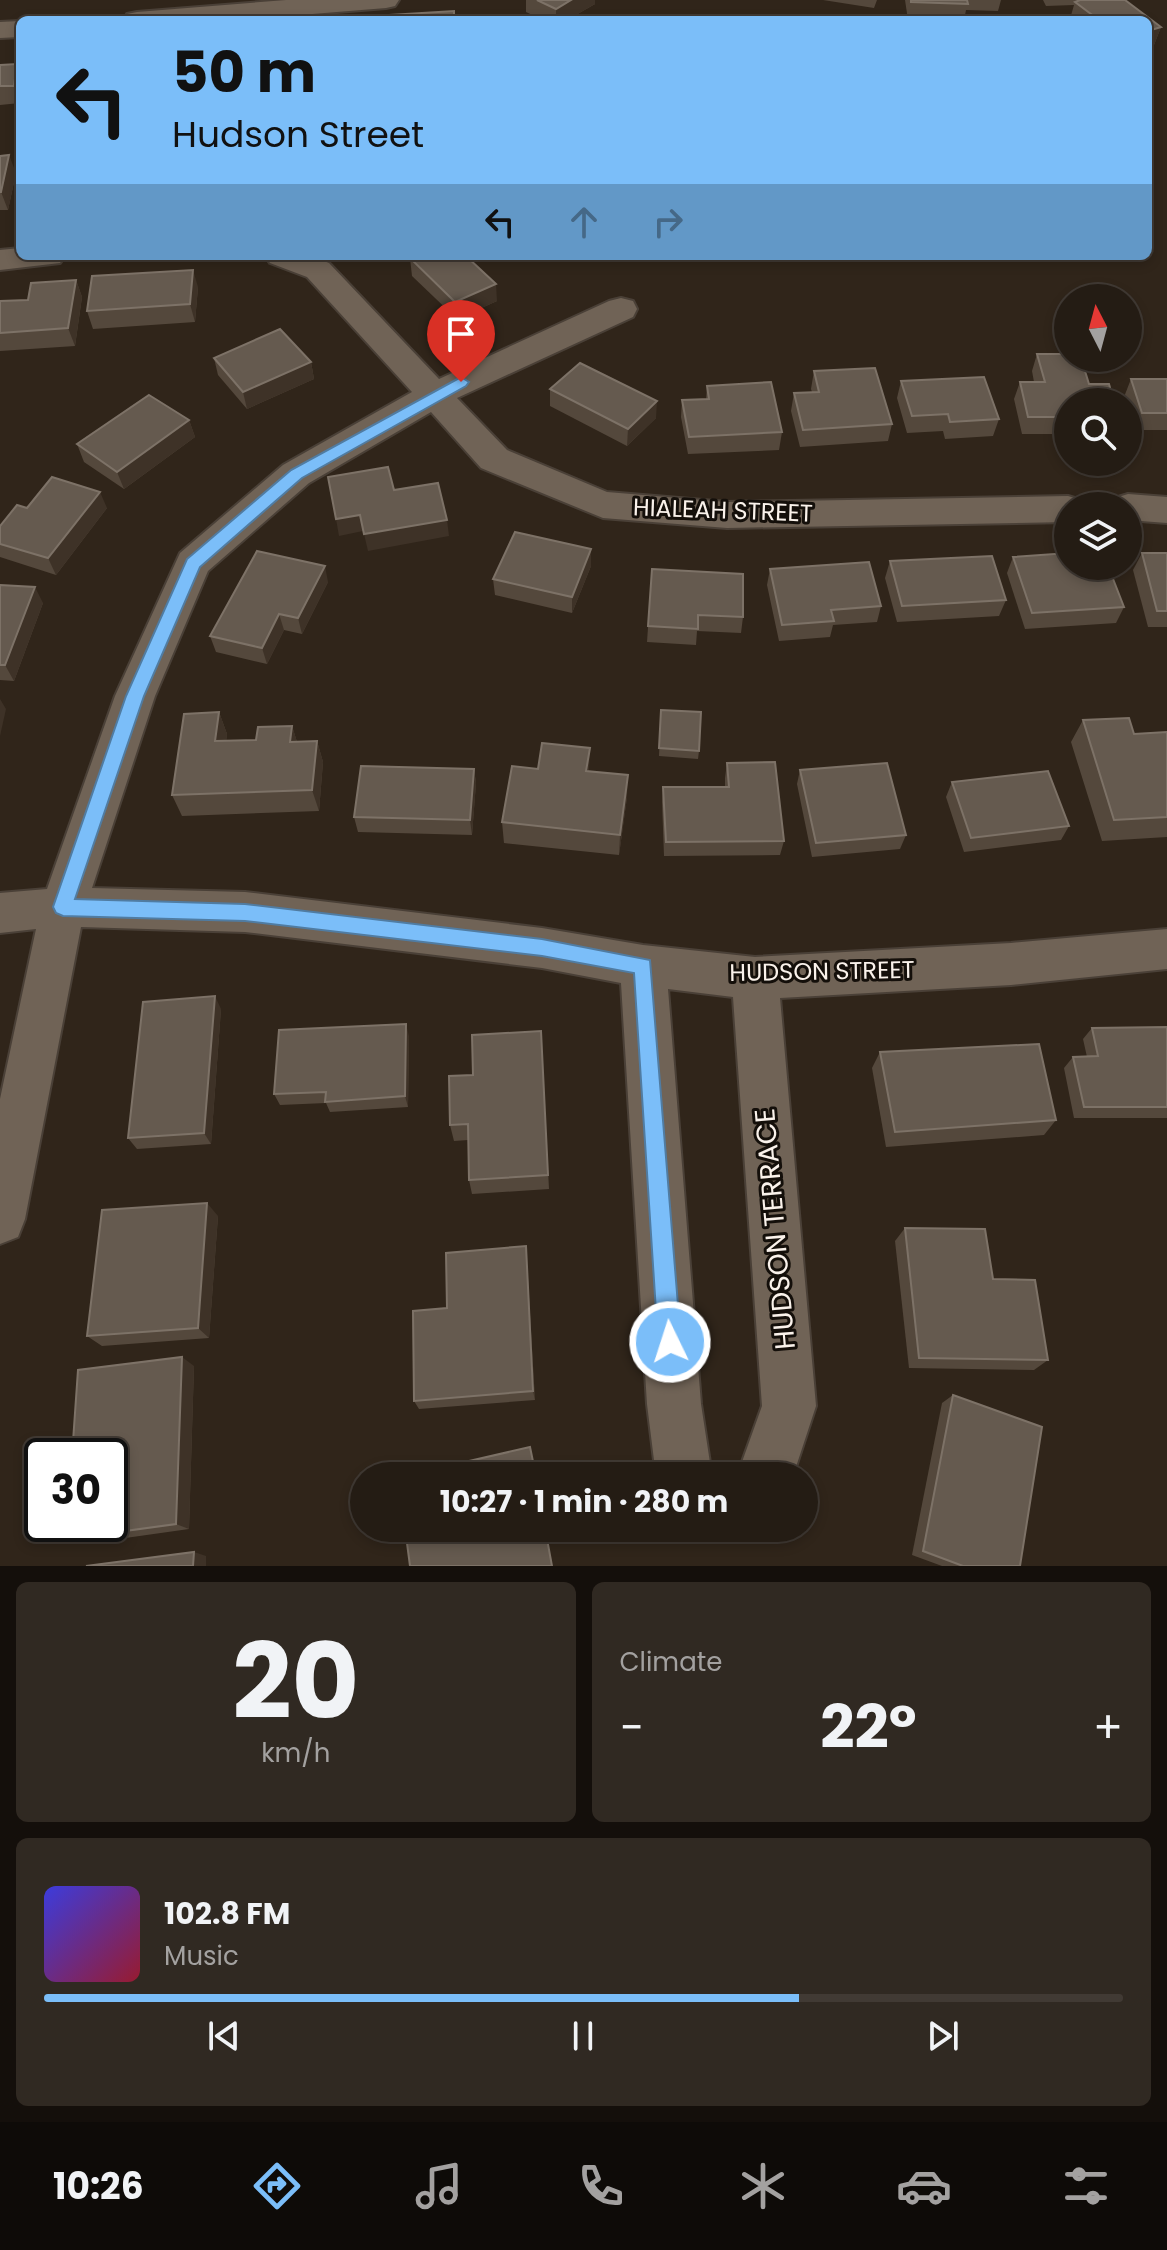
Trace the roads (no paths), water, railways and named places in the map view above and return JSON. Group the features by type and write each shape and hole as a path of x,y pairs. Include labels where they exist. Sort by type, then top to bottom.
{"street":[{"path":"187,16 386,0"},
{"name":"HIALEAH STREET","path":"292,260 318,270 494,459 603,505 727,515 1054,509"},
{"path":"0,1219 63,907 135,696 193,563 296,474 434,395 621,309"},
{"path":"1142,508 1167,510"},
{"name":"HUDSON STREET","path":"0,913 63,907 245,912 542,948 643,966 755,978 1011,964 1167,949"},
{"path":"643,966 674,1404 682,1462"},
{"name":"HUDSON TERRACE","path":"755,978 789,1406 770,1462"}]}
